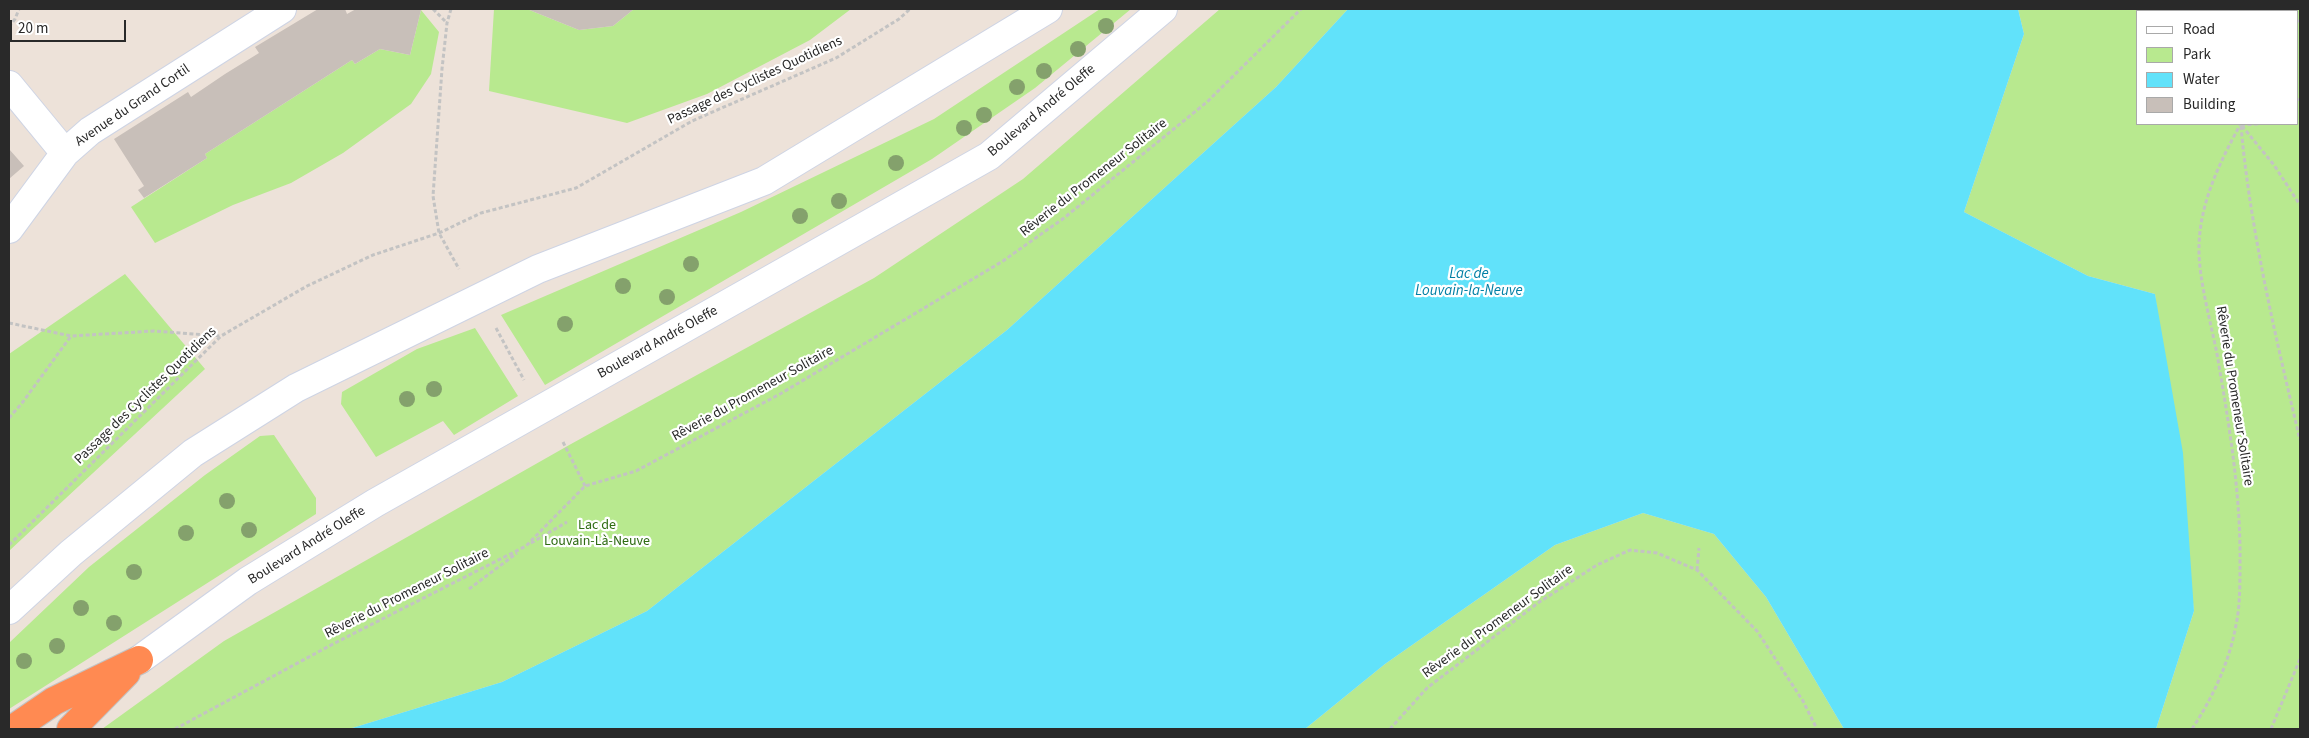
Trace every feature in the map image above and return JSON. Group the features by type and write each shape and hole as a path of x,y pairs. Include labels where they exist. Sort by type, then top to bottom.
{"highway":[{"path":"14,729 54,701 139,660"},
{"path":"71,729 139,660"}],"main road":[{"name":"Avenue du Grand Cortil","path":"9,229 65,153 90,131 282,9"},
{"path":"9,610 71,553 193,453 296,388 538,269 764,181 1048,9"},
{"name":"Boulevard André Oleffe","path":"139,660 248,581 375,503 989,156 1162,9"},
{"path":"9,85 65,153"}],"path":[{"path":"9,26 15,20 20,9"},
{"path":"433,9 446,23"},
{"path":"451,9 446,23 433,196 439,233 460,272"},
{"name":"Passage des Cyclistes Quotidiens","path":"9,545 222,336 315,282 373,255 439,233 481,213 576,188 692,121 836,58 899,19 910,9"},
{"name":"Rêverie du Promeneur Solitaire","path":"174,729 333,644 526,546 585,486 636,471 780,394 1003,261 1064,218 1207,102 1301,9"},
{"name":"Rêverie du Promeneur Solitaire","path":"2192,729 2210,701 2227,662 2237,624 2240,594 2238,493 2228,414 2199,247 2202,215 2220,162 2239,125"},
{"path":"2240,125 2245,174 2271,308 2300,440"},
{"path":"2241,125 2274,165 2300,205"},
{"path":"492,322 527,385"},
{"path":"9,324 71,336 154,331 222,336"},
{"path":"9,418 71,336"},
{"path":"563,442 585,486"},
{"path":"469,588 526,546 567,522"},
{"path":"1697,570 1699,548"},
{"name":"Rêverie du Promeneur Solitaire","path":"1390,729 1427,688 1538,603 1597,565 1630,550 1657,553 1697,570 1757,631 1803,700 1817,729"},
{"path":"2271,729 2300,659"}],"green space":[{"path":"494,9 527,9 579,30 613,26 634,9 851,9 810,40 707,94 627,123 489,91"},
{"path":"1100,9 1131,9 1035,88 932,159 545,385 501,315 741,212 934,119"},
{"name":"Lac de Louvain-Là-Neuve","path":"1220,9 1348,9 1276,87 1007,330 647,611 502,682 349,729 102,729 224,641 571,444 874,278 1023,179"},
{"path":"2018,9 2300,9 2300,729 2156,729 2194,611 2155,294 2088,276 1964,212 2024,34"},
{"path":"421,10 439,32 431,74 411,104 343,153 291,183 233,205 155,243 131,207 207,158 205,154 352,60 355,64 380,49 410,55"},
{"path":"125,274 205,369 9,551 9,354"},
{"path":"475,328 518,396 454,435 443,421 376,457 341,404 342,392 417,349"},
{"path":"274,435 316,498 316,514 9,709 9,643 89,567 205,475 260,436"},
{"path":"1643,513 1714,534 1766,597 1844,729 1305,729 1385,664 1555,545"}],"water":[{"name":"Lac de Louvain-la-Neuve","path":"1348,9 2018,9 2024,34 1964,212 2088,276 2155,294 2183,453 2194,611 2156,729 1844,729 1766,597 1714,534 1643,513 1555,545 1385,664 1305,729 349,729 502,682 647,611 1007,330 1276,87"}],"building":[{"path":"318,9 345,9 347,14 356,9 421,10 410,55 380,49 355,64 352,60 205,154 207,158 144,198 138,190 144,186 114,139 188,92 191,97 259,53 255,47"},
{"path":"527,9 634,9 613,26 579,30"},
{"path":"9,149 24,166 9,179"}]}
